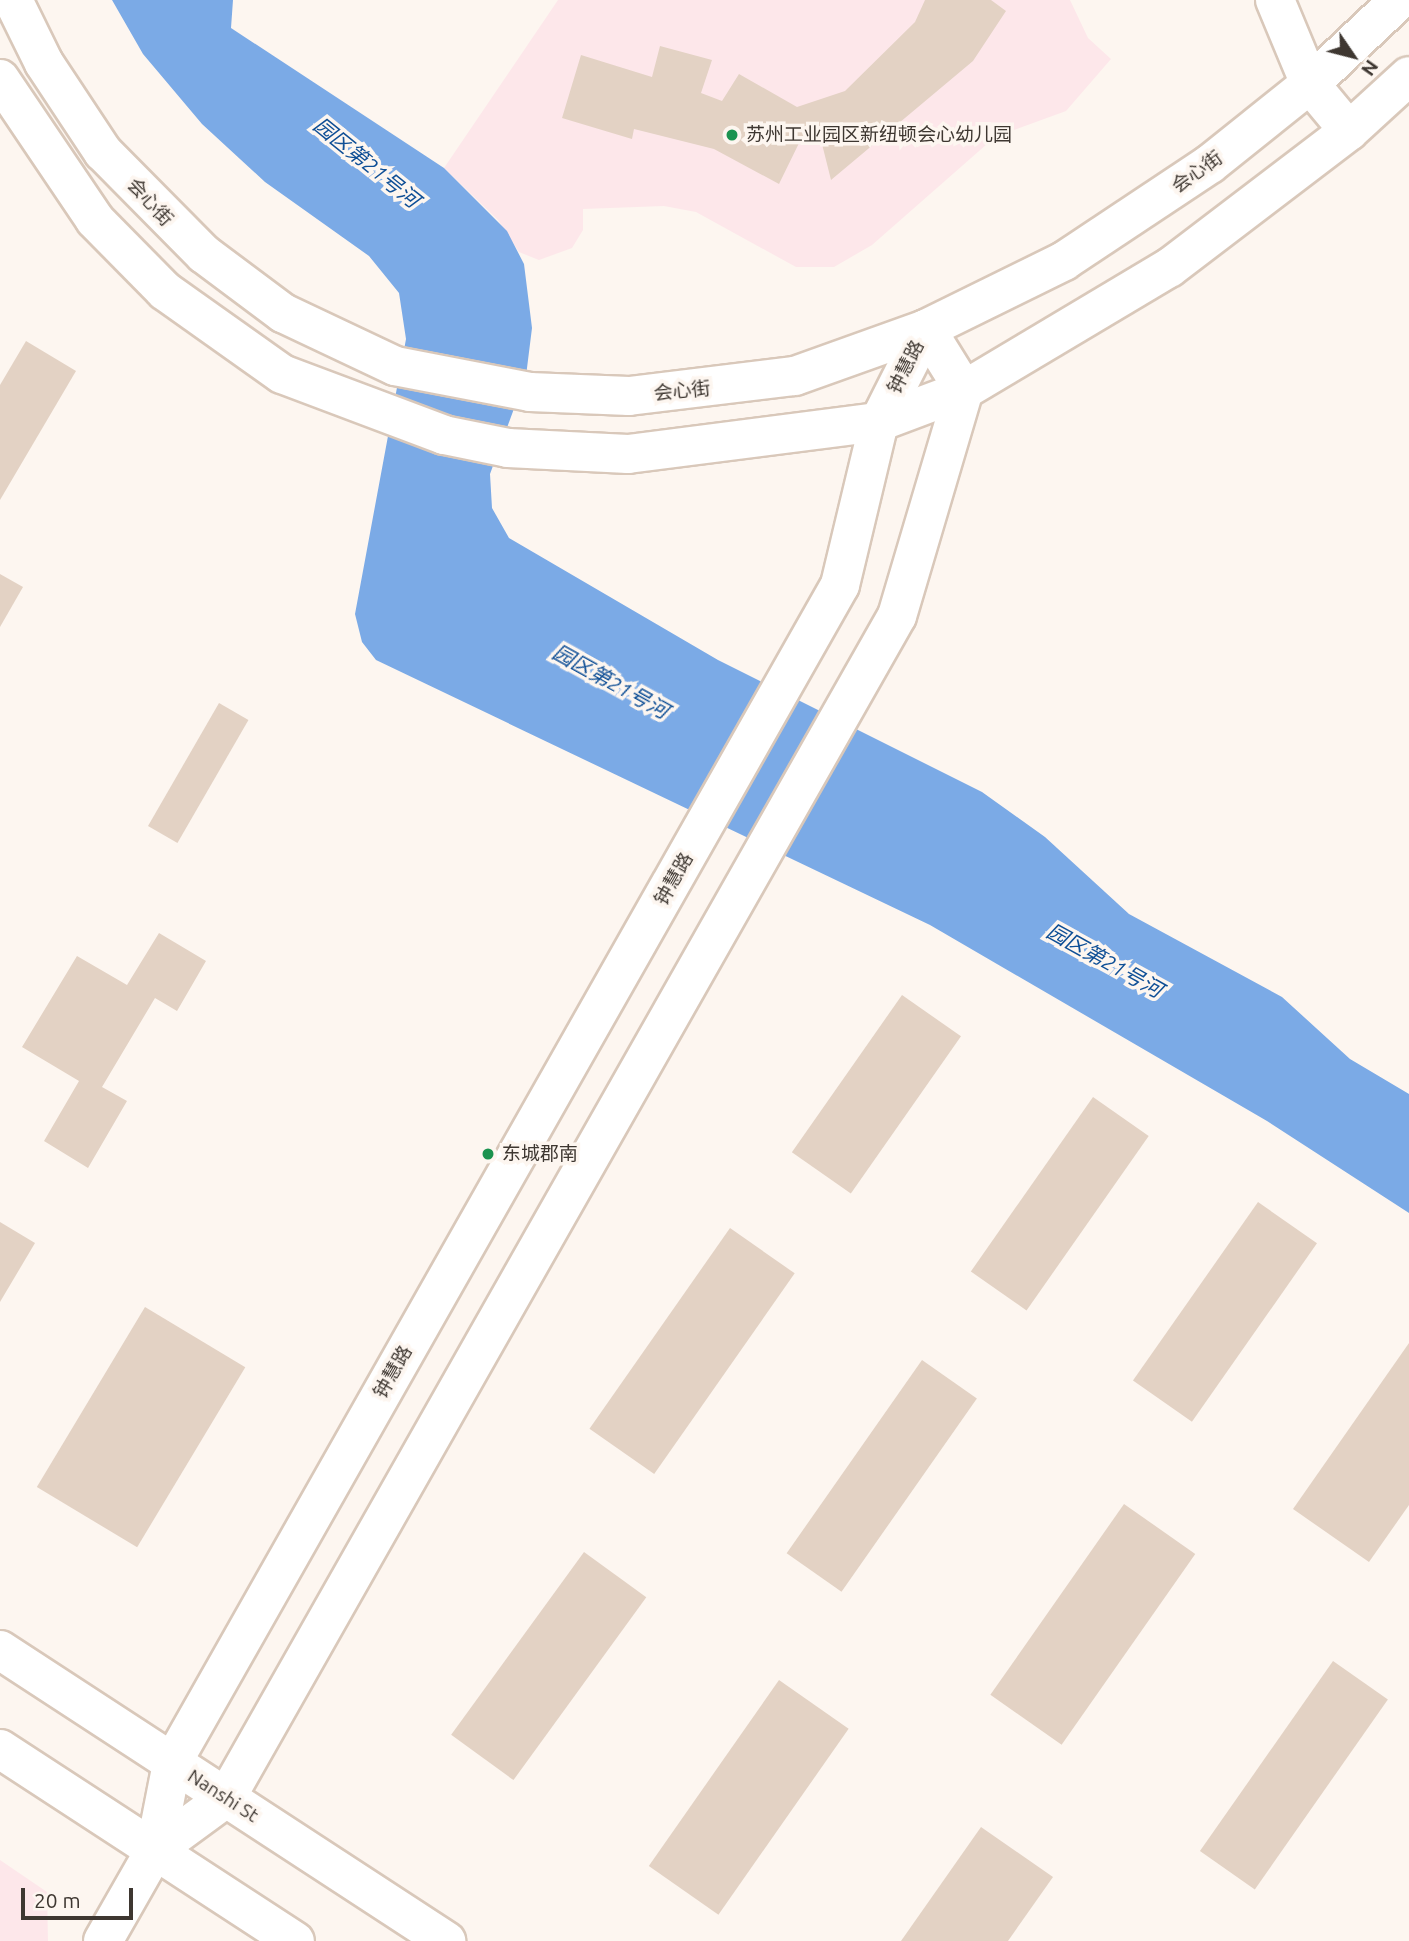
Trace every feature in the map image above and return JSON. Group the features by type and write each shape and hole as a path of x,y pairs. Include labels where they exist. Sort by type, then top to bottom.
{"main road":[{"name":"会心街","path":"13,0 71,107 172,225 283,313 396,366 530,392 670,394 795,376 926,329 1064,261 1136,217 1310,84 1399,0"},
{"path":"1275,0 1310,84 1349,131"},
{"path":"0,79 94,220 165,291 282,374 384,418 508,448 686,451 879,422 964,390 1169,268 1349,131 1409,76"},
{"name":"钟慧路","path":"155,1850 226,1798 762,845 897,616 964,390 926,329"},
{"name":"钟慧路","path":"103,1941 155,1850 172,1763 840,585 879,422 926,329"},
{"name":"Nanshi St","path":"0,1650 446,1941"},
{"path":"0,1749 295,1941"}],"shaded area":[{"name":"苏州工业园区新纽顿会心幼儿园","path":"558,0 1070,0 1088,38 1111,59 1066,111 995,137 872,245 834,267 796,267 696,212 664,206 583,209 583,230 572,248 539,260 519,252 498,220 444,168"},
{"path":"0,1860 47,1892 48,1941 0,1941"}],"water":[{"name":"园区第21号河","path":"112,0 233,0 231,28 444,168 507,231 524,264 532,328 526,376 490,474 492,508 509,538 718,660 982,792 1045,837 1129,914 1282,997 1350,1059 1409,1094 1409,1213 1267,1121 930,925 376,660 362,642 355,614 406,339 399,293 369,256 265,182 202,124 143,54"}],"building":[{"path":"925,0 991,0 1006,11 973,61 831,180 820,136 802,137 779,184 714,149 634,129 632,139 562,118 581,55 652,77 660,46 712,60 701,93 722,101 739,74 797,107 845,91 915,22"},
{"path":"26,341 76,371 0,500 0,385"},
{"path":"0,574 23,587 0,627"},
{"path":"219,703 248,720 177,843 148,826"},
{"path":"159,933 206,961 177,1011 155,998 102,1087 127,1101 88,1168 44,1141 79,1081 22,1047 77,956 127,985"},
{"path":"902,995 961,1036 851,1194 792,1152"},
{"path":"1093,1097 1149,1136 1027,1310 971,1271"},
{"path":"1258,1202 1317,1243 1192,1422 1133,1381"},
{"path":"0,1222 35,1243 0,1302"},
{"path":"730,1228 795,1273 654,1474 589,1429"},
{"path":"145,1307 245,1367 137,1547 37,1487"},
{"path":"1409,1343 1409,1505 1369,1562 1293,1509"},
{"path":"922,1360 977,1398 842,1592 787,1553"},
{"path":"1124,1504 1195,1554 1062,1745 990,1695"},
{"path":"584,1552 646,1597 513,1780 451,1735"},
{"path":"1333,1661 1388,1699 1255,1889 1200,1851"},
{"path":"779,1680 849,1729 718,1915 649,1866"},
{"path":"981,1827 1053,1877 1008,1941 901,1941"}],"place":[{"name":"苏州工业园区新纽顿会心幼儿园","path":"732,135"},
{"name":"东城郡南","path":"488,1154"}]}
